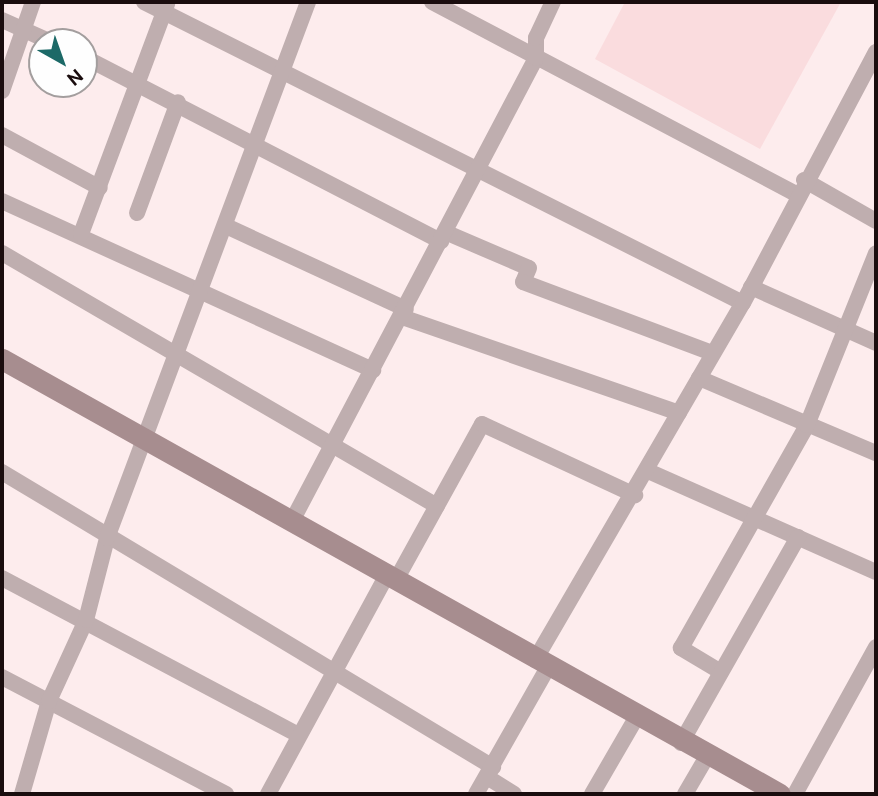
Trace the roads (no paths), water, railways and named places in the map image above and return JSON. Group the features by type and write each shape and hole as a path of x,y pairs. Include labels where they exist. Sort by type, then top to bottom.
{"street":[{"path":"2,91 33,2"},
{"path":"144,2 166,7 280,70 743,303"},
{"path":"22,794 49,701 86,620 107,538 204,289 280,70 308,2"},
{"path":"432,2 536,58 801,188 876,221"},
{"path":"291,523 536,58 536,38 553,2"},
{"path":"81,234 166,7"},
{"path":"2,20 28,31"},
{"path":"476,794 490,772 542,664 712,353 743,303 801,188 874,62"},
{"path":"98,64 255,140 443,237 529,268 523,282 712,353"},
{"path":"136,213 178,102"},
{"path":"2,135 100,188"},
{"path":"2,201 204,289 373,370"},
{"path":"226,226 404,313 679,413"},
{"path":"2,253 333,443 437,506"},
{"path":"722,672 681,648 758,520 807,425 876,253"},
{"path":"751,287 876,342"},
{"path":"2,359 146,442 392,577 706,758 780,794"},
{"path":"699,378 876,453"},
{"path":"268,794 298,735 437,506 482,424 635,495"},
{"path":"648,471 876,572"},
{"path":"2,472 334,673 490,772 514,794"},
{"path":"681,743 798,537"},
{"path":"2,579 86,620 298,735"},
{"path":"795,794 876,647"},
{"path":"2,677 226,794"},
{"path":"592,794 636,718"},
{"path":"685,794 706,758"}]}
